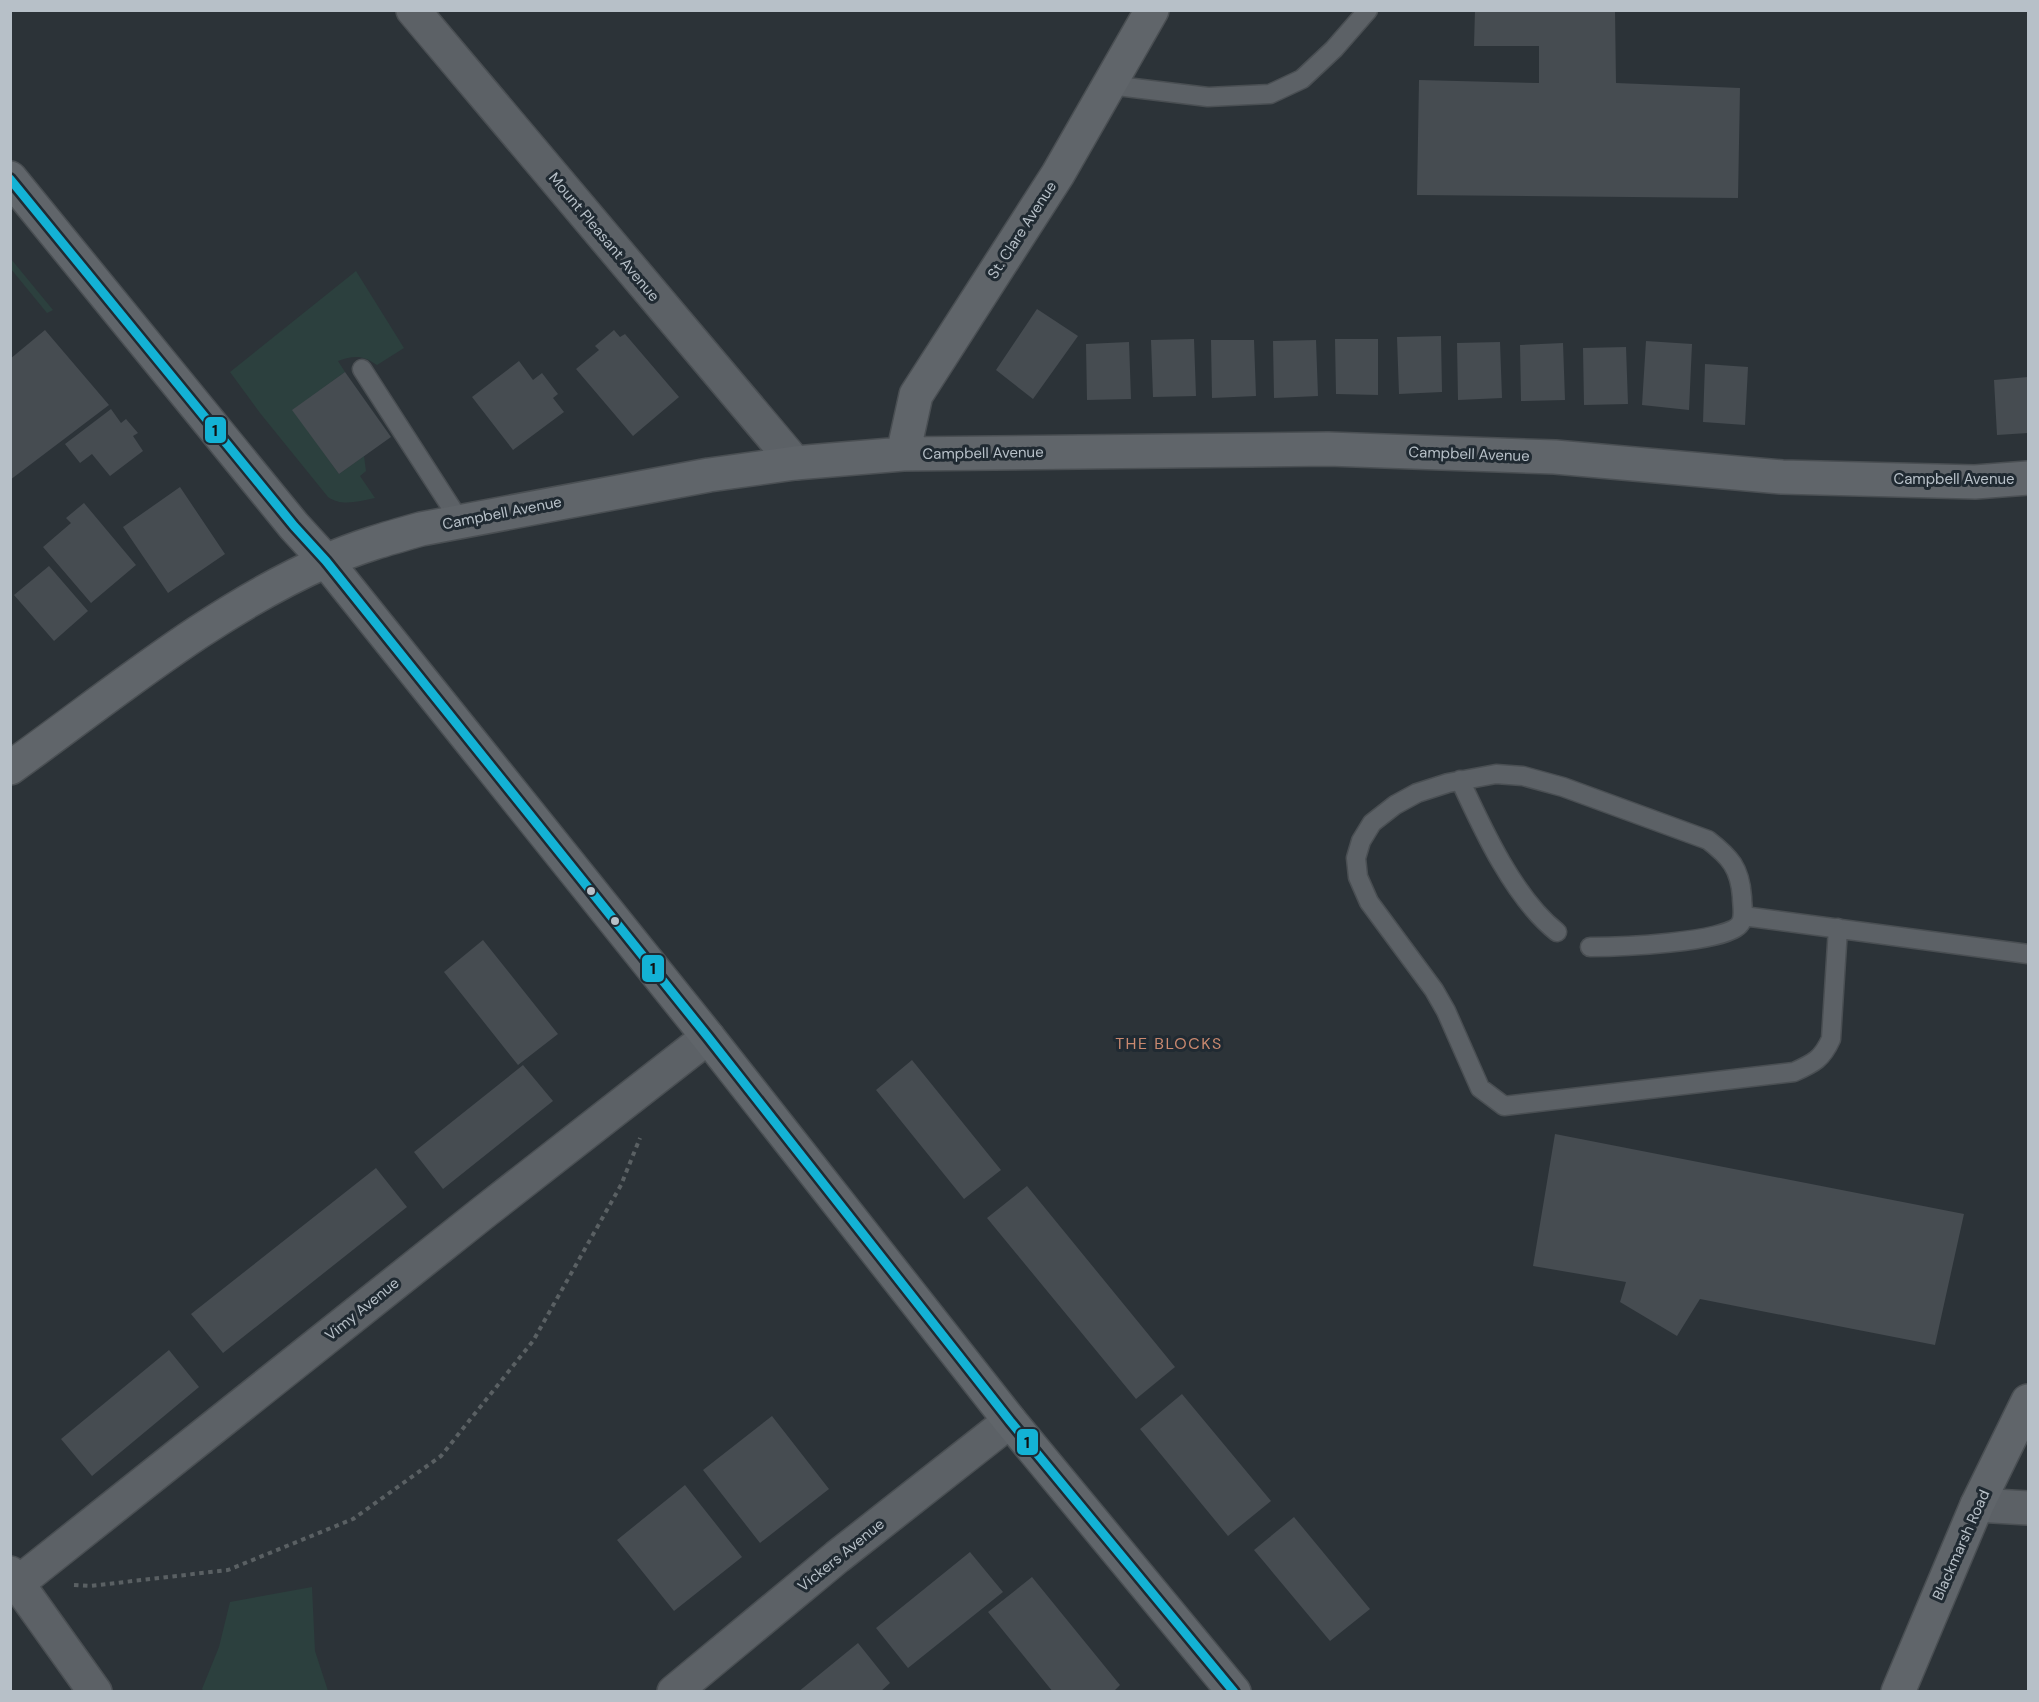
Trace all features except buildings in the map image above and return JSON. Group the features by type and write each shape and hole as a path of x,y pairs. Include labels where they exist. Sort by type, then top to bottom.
{"street":[{"name":"Mount Pleasant Avenue","path":"413,10 795,463"},
{"name":"St. Clare Avenue","path":"903,454 916,395 1058,174 1152,10"},
{"path":"10,178 326,561 708,1037 1010,1421 1234,1692"},
{"name":"Campbell Avenue","path":"10,768 221,618 326,561 388,538 460,521 709,475 795,463 903,454 1328,449 1555,457 1782,477 1975,482 2028,478"},
{"name":"Vimy Avenue","path":"14,1578 708,1037"},
{"name":"Blackmarsh Road","path":"1898,1692 1977,1505 2028,1401"},
{"name":"Vickers Avenue","path":"674,1692 837,1557 1010,1421"},
{"path":"1977,1505 2028,1508"},
{"path":"14,1578 95,1692"}],"lane":[{"path":"1109,85 1208,97 1269,94 1302,79 1334,49 1368,10"},
{"path":"362,369 460,521"},
{"path":"1590,946 1609,947 1713,938 1734,930 1740,924 1743,916 1740,878 1734,865 1723,851 1708,840 1563,787 1523,776 1496,774 1460,780 1417,793 1395,805 1372,824 1361,841 1356,858 1358,877 1369,902 1434,990 1446,1011 1480,1088 1504,1106 1794,1072 1806,1066 1824,1055 1831,1039 1838,928"},
{"path":"1460,780 1486,836 1528,904 1557,932"},
{"path":"1743,916 2028,954"}],"path":[{"path":"14,1578 90,1586 228,1570 353,1519 432,1463 441,1456 533,1341 621,1185 643,1132"}],"green space":[{"path":"11,259 53,310 47,313 11,269"},
{"path":"356,271 404,348 377,365 358,357 338,361 345,372 293,410 339,474 364,456 366,471 360,476 375,498 345,503 328,497 230,372"},
{"path":"312,1587 315,1651 328,1691 204,1691 202,1689 219,1647 230,1602"}],"transit line":[{"name":"1","path":"10,179 294,526 326,561 708,1037 1010,1421 1234,1692"}],"district":[{"name":"THE BLOCKS","path":"1169,1043"}]}
